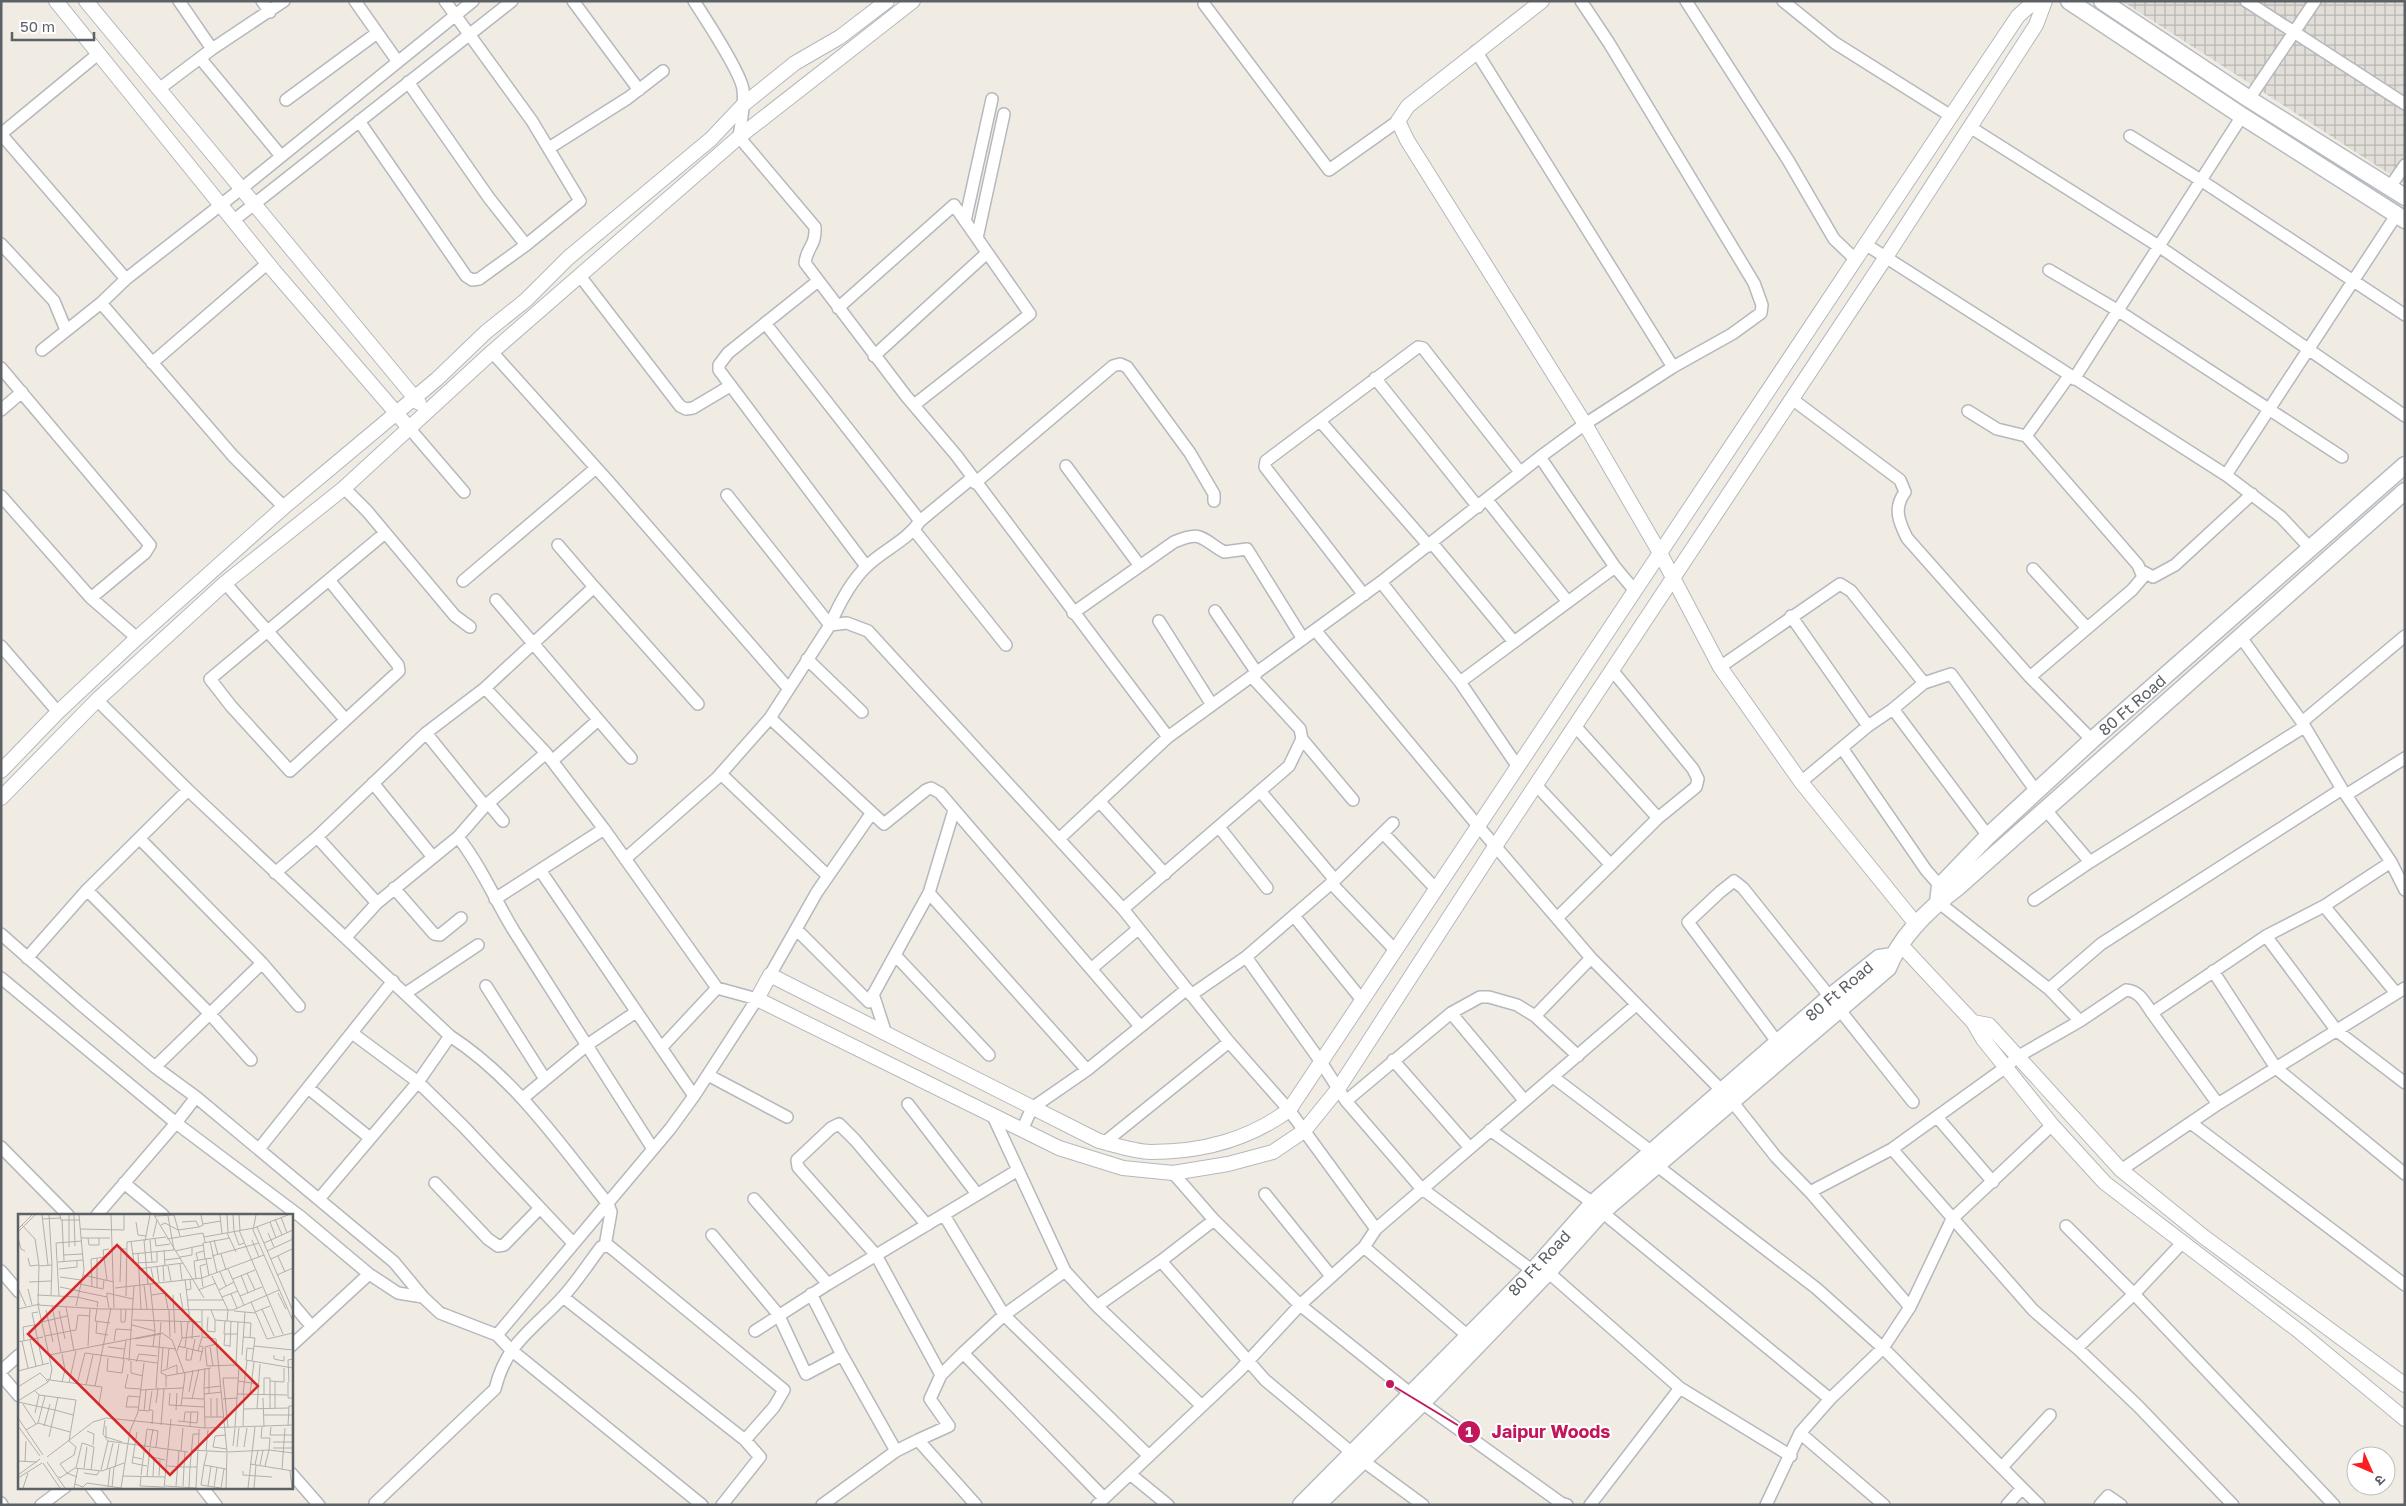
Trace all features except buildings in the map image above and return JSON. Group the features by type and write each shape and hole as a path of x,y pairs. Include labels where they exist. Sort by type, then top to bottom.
{"main road":[{"path":"2069,1 2242,116 2401,217"},
{"path":"2102,1 2249,99 2405,196"},
{"name":"80 Ft Road","path":"1939,894 1988,836 2036,791 2405,465"},
{"name":"80 Ft Road","path":"1939,894 1958,887 2405,491"},
{"path":"1897,950 1939,894"},
{"name":"80 Ft Road","path":"1301,1505 1357,1456 1416,1398 1541,1272 1598,1208 1726,1095 1835,1003 1879,958 1897,950"},
{"name":"80 Ft Road","path":"1726,1095 1778,1043 1835,1003"},
{"name":"80 Ft Road","path":"1416,1398 1468,1336 1541,1272"},
{"name":"80 Ft Road","path":"1317,1505 1357,1456"}],"street":[{"path":"56,1 268,263 464,492"},
{"path":"86,1 427,412"},
{"path":"179,1 212,49"},
{"path":"262,1 270,12"},
{"path":"159,89 212,49 284,1"},
{"path":"355,1 398,62"},
{"path":"359,121 466,276 472,280 479,278 526,245 580,201 549,148 446,1"},
{"path":"42,350 101,303 126,279 241,189 473,1"},
{"path":"234,220 512,1"},
{"path":"574,1 639,90"},
{"path":"694,1 715,34 743,87 744,104 739,137 815,227 816,239 805,256 804,263 874,356 956,455 1168,737"},
{"path":"1,771 58,712 138,638 284,507 437,379 486,332 526,300 568,258 711,139 744,104 795,63 840,37 887,1"},
{"path":"1,798 97,700 225,582 344,488 492,352 739,137 913,1"},
{"path":"1204,4 1328,170 1398,121 1408,106 1542,1"},
{"path":"1059,839 1168,737 1364,595 1540,457 1586,424 1673,368 1732,334 1761,313 1762,304 1754,283 1609,43 1581,1"},
{"path":"1686,1 1788,160 1834,239 1855,259"},
{"path":"1783,1 1835,43 1951,116"},
{"path":"770,975 1032,1108 1105,1142 1150,1152 1208,1148 1253,1133 1289,1110 2018,16 2035,1"},
{"path":"1342,1095 1496,845 1886,257 2036,25 2045,1"},
{"path":"2246,1 2405,104"},
{"path":"2249,99 2315,1"},
{"path":"286,100 377,33"},
{"path":"1476,51 1673,368"},
{"path":"98,54 1,134 126,279"},
{"path":"200,58 281,156"},
{"path":"549,148 639,90 663,71"},
{"path":"408,82 489,198 526,245"},
{"path":"965,221 992,99"},
{"path":"977,238 1004,114"},
{"path":"2026,436 2071,378 2160,247 2242,116"},
{"path":"1398,121 1412,148 1586,424 1660,553 1720,667 1801,782 1916,924"},
{"path":"1970,127 2160,247 2405,416"},
{"path":"2130,136 2202,181 2405,315"},
{"path":"2390,186 2405,165"},
{"path":"838,308 954,205 1030,314 914,405"},
{"path":"2226,475 2353,281 2401,217"},
{"path":"1,244 54,300 66,330"},
{"path":"1865,244 2071,378 2226,475 2281,517 2310,548"},
{"path":"874,356 987,253"},
{"path":"152,363 268,263"},
{"path":"2049,270 2117,310 2342,457"},
{"path":"580,276 680,406 686,409 693,408 730,386"},
{"path":"818,282 728,353 719,365 719,370 866,566"},
{"path":"101,303 233,456 284,507"},
{"path":"765,323 1006,645"},
{"path":"1364,595 1264,464 1415,347 1423,348 1520,472"},
{"path":"492,352 788,688"},
{"path":"625,858 721,774 770,718 830,625 842,598 866,566 1113,366 1120,364 1127,367 1190,453 1214,494 1214,501"},
{"path":"1,368 150,545 144,553 91,598"},
{"path":"1375,378 1568,602"},
{"path":"1,410 22,392"},
{"path":"1792,399 1900,480 1905,492 1899,500 1897,514 1907,538 2030,677 2092,740"},
{"path":"1968,411 1997,429 2026,436 2138,565 2143,577 2132,590 2030,677"},
{"path":"1320,421 1430,544 1514,642"},
{"path":"1540,457 1615,567 1635,591"},
{"path":"1066,466 1140,566"},
{"path":"463,581 596,468"},
{"path":"344,488 455,616 465,626 470,627"},
{"path":"2140,570 2153,577 2175,565 2252,494"},
{"path":"727,495 830,625"},
{"path":"1,496 91,598 138,638"},
{"path":"329,580 398,665 399,671 344,719 290,771 230,706 210,679 385,533"},
{"path":"1073,613 1174,542 1191,535 1200,535 1224,552 1247,549 1303,639"},
{"path":"558,545 698,704"},
{"path":"1460,682 1615,567"},
{"path":"2033,569 2087,628"},
{"path":"225,582 268,629 344,719"},
{"path":"1381,582 1460,682 1518,767"},
{"path":"1720,667 1791,616 1840,584 1850,591 1924,683"},
{"path":"276,873 317,837 426,733 485,688 532,642 594,587"},
{"path":"496,600 597,721 631,758"},
{"path":"1215,611 1255,675 1300,730 1302,739 1353,800"},
{"path":"1791,616 1868,726"},
{"path":"1159,621 1212,705"},
{"path":"830,625 847,623 868,631 1059,839 1123,910 1229,1042 1289,1110 1376,1229"},
{"path":"1315,630 1591,958 1726,1095 1776,1157 1810,1192 1910,1308"},
{"path":"2240,636 2303,724 2344,792 2391,862 2405,890"},
{"path":"2034,900 2303,724 2405,636"},
{"path":"1,646 58,712"},
{"path":"807,659 862,712"},
{"path":"1557,918 1658,818 1696,786 1698,779 1693,769 1612,670"},
{"path":"1801,782 1868,726 1894,709 1924,683 1950,674 2036,791"},
{"path":"485,688 549,757 604,829 717,988 757,999 1059,1148 1123,1168 1173,1173 1228,1164 1273,1152 1304,1132 1342,1095 1393,1060 1450,1013 1480,997 1488,997 1517,1005 1535,1016 1578,1056"},
{"path":"97,700 188,790 450,1036 472,1050 523,1098 608,1204 612,1212 605,1246"},
{"path":"1894,709 1988,836"},
{"path":"770,718 881,823 888,823 926,790 932,788 940,793 1140,1026"},
{"path":"346,937 377,903 432,856 458,837 487,805 597,721"},
{"path":"1575,726 1658,818"},
{"path":"426,733 503,822"},
{"path":"1123,910 1289,766 1302,739"},
{"path":"1842,748 1926,870 1939,894 2049,989 2080,1021"},
{"path":"2049,989 2101,944 2344,792 2405,758"},
{"path":"721,774 828,876"},
{"path":"373,782 432,856"},
{"path":"1536,785 1611,865"},
{"path":"27,958 87,890 188,790"},
{"path":"1260,791 1333,881 1395,950"},
{"path":"1099,801 1165,874"},
{"path":"2045,809 2090,862"},
{"path":"796,929 869,1002 929,893 954,810"},
{"path":"497,1335 608,1204 694,1096 757,999 828,876 871,814"},
{"path":"1022,1130 1032,1108 1087,1070 1140,1026 1189,992 1246,957 1333,881 1393,823"},
{"path":"1219,827 1267,888"},
{"path":"495,899 604,829"},
{"path":"1383,833 1436,889"},
{"path":"317,837 377,903"},
{"path":"458,837 474,857 480,873 495,899 653,1149"},
{"path":"140,839 262,963 299,1006"},
{"path":"2152,1012 2266,936 2324,906 2391,862"},
{"path":"540,870 694,1096"},
{"path":"1778,1043 1688,922 1734,881 1743,888 1913,1102"},
{"path":"394,888 434,934 440,935 461,918"},
{"path":"87,890 210,1014 251,1060"},
{"path":"929,893 1087,1070"},
{"path":"2121,1170 2218,1104 2401,991 2324,906"},
{"path":"1294,916 1362,1000"},
{"path":"1091,969 1138,929"},
{"path":"1,934 155,1067 196,1097 394,1262 423,1297 440,1313 497,1335 510,1349 702,1505"},
{"path":"2266,936 2336,1031 2405,1083"},
{"path":"406,993 478,945"},
{"path":"1897,950 1973,1022 1982,1039 2052,1125 2105,1183 2300,1332 2405,1419"},
{"path":"895,955 989,1055"},
{"path":"1246,957 1321,1062 1342,1095 1421,1188 1541,1272 1680,1388 1791,1456"},
{"path":"1535,1016 1591,958"},
{"path":"155,1067 262,963"},
{"path":"2213,971 2276,1068 2405,1174"},
{"path":"1,978 176,1123 301,1217 369,1274 398,1293 423,1297"},
{"path":"259,1149 393,981"},
{"path":"486,986 545,1080"},
{"path":"661,1048 717,988"},
{"path":"1810,1192 1892,1149 2006,1068 2017,1056 2080,1021 2126,990 2134,990 2138,994 2218,1104"},
{"path":"873,994 886,1034"},
{"path":"963,1353 1100,1501 1249,1361 1300,1305 1364,1247 1376,1229 1421,1188 1636,1005"},
{"path":"523,1098 587,1044 636,1012"},
{"path":"1450,1013 1524,1100"},
{"path":"1973,1022 1989,1025 2121,1170 2212,1243 2405,1385"},
{"path":"352,1033 418,1082 464,1127 574,1243"},
{"path":"319,1199 418,1082 450,1036"},
{"path":"1105,1142 1229,1042"},
{"path":"1393,1060 1470,1148"},
{"path":"708,1075 787,1117"},
{"path":"1553,1077 1816,1288 1883,1348 2039,1505"},
{"path":"308,1088 370,1138"},
{"path":"98,1214 196,1097"},
{"path":"908,1104 978,1194"},
{"path":"992,1114 1065,1271 1097,1306 1202,1406"},
{"path":"1937,1117 1993,1182"},
{"path":"2191,1123 2405,1285"},
{"path":"927,1225 855,1140 839,1124 831,1128 797,1160 798,1167 876,1255 942,1375"},
{"path":"1772,1503 1800,1433 1830,1399 1883,1348 1910,1308 1952,1219 2052,1125"},
{"path":"1490,1130 1598,1208 1830,1399"},
{"path":"1,1147 67,1214"},
{"path":"1892,1149 2033,1310 2077,1348 2138,1406 2233,1505"},
{"path":"755,1331 778,1314 1018,1170"},
{"path":"1173,1173 1214,1220 1300,1305 1416,1398 1566,1505"},
{"path":"435,1182 488,1239 498,1246 504,1245 540,1208"},
{"path":"124,1183 162,1214"},
{"path":"1265,1194 1331,1276"},
{"path":"754,1199 828,1284"},
{"path":"944,1215 1004,1315 1148,1456"},
{"path":"1097,1306 1161,1262 1214,1220"},
{"path":"2066,1226 2134,1294 2334,1505"},
{"path":"712,1235 778,1314 806,1374 842,1355"},
{"path":"2077,1348 2134,1294 2182,1243"},
{"path":"377,1505 375,1503 494,1390 500,1368 510,1349 563,1297 601,1247 605,1246 609,1246 784,1390 774,1406 745,1440"},
{"path":"1364,1247 1468,1336"},
{"path":"1161,1262 1266,1380 1357,1456 1423,1505"},
{"path":"1,1271 18,1291"},
{"path":"822,1505 896,1451 949,1426 930,1399 942,1375 1004,1315 1065,1271"},
{"path":"292,1345 369,1274"},
{"path":"811,1294 842,1355 896,1451"},
{"path":"563,1297 745,1440 760,1457 722,1505"},
{"path":"292,1303 312,1327"},
{"path":"18,1356 1,1373 18,1395"},
{"path":"1590,1505 1680,1388"},
{"path":"2002,1467 2050,1415"},
{"path":"1800,1433 1884,1505"},
{"path":"918,1440 976,1505"},
{"path":"292,1474 319,1505"},
{"path":"1130,1474 1168,1505"},
{"path":"41,1505 64,1488"},
{"path":"92,1488 105,1505"},
{"path":"203,1488 216,1505"},
{"path":"2007,1505 2022,1488"},
{"path":"2100,1505 2108,1496 2120,1505"}],"shaded area":[{"path":"2122,1 2405,1 2405,184"}],"place":[{"name":"Jaipur Woods","path":"1390,1384"}]}
